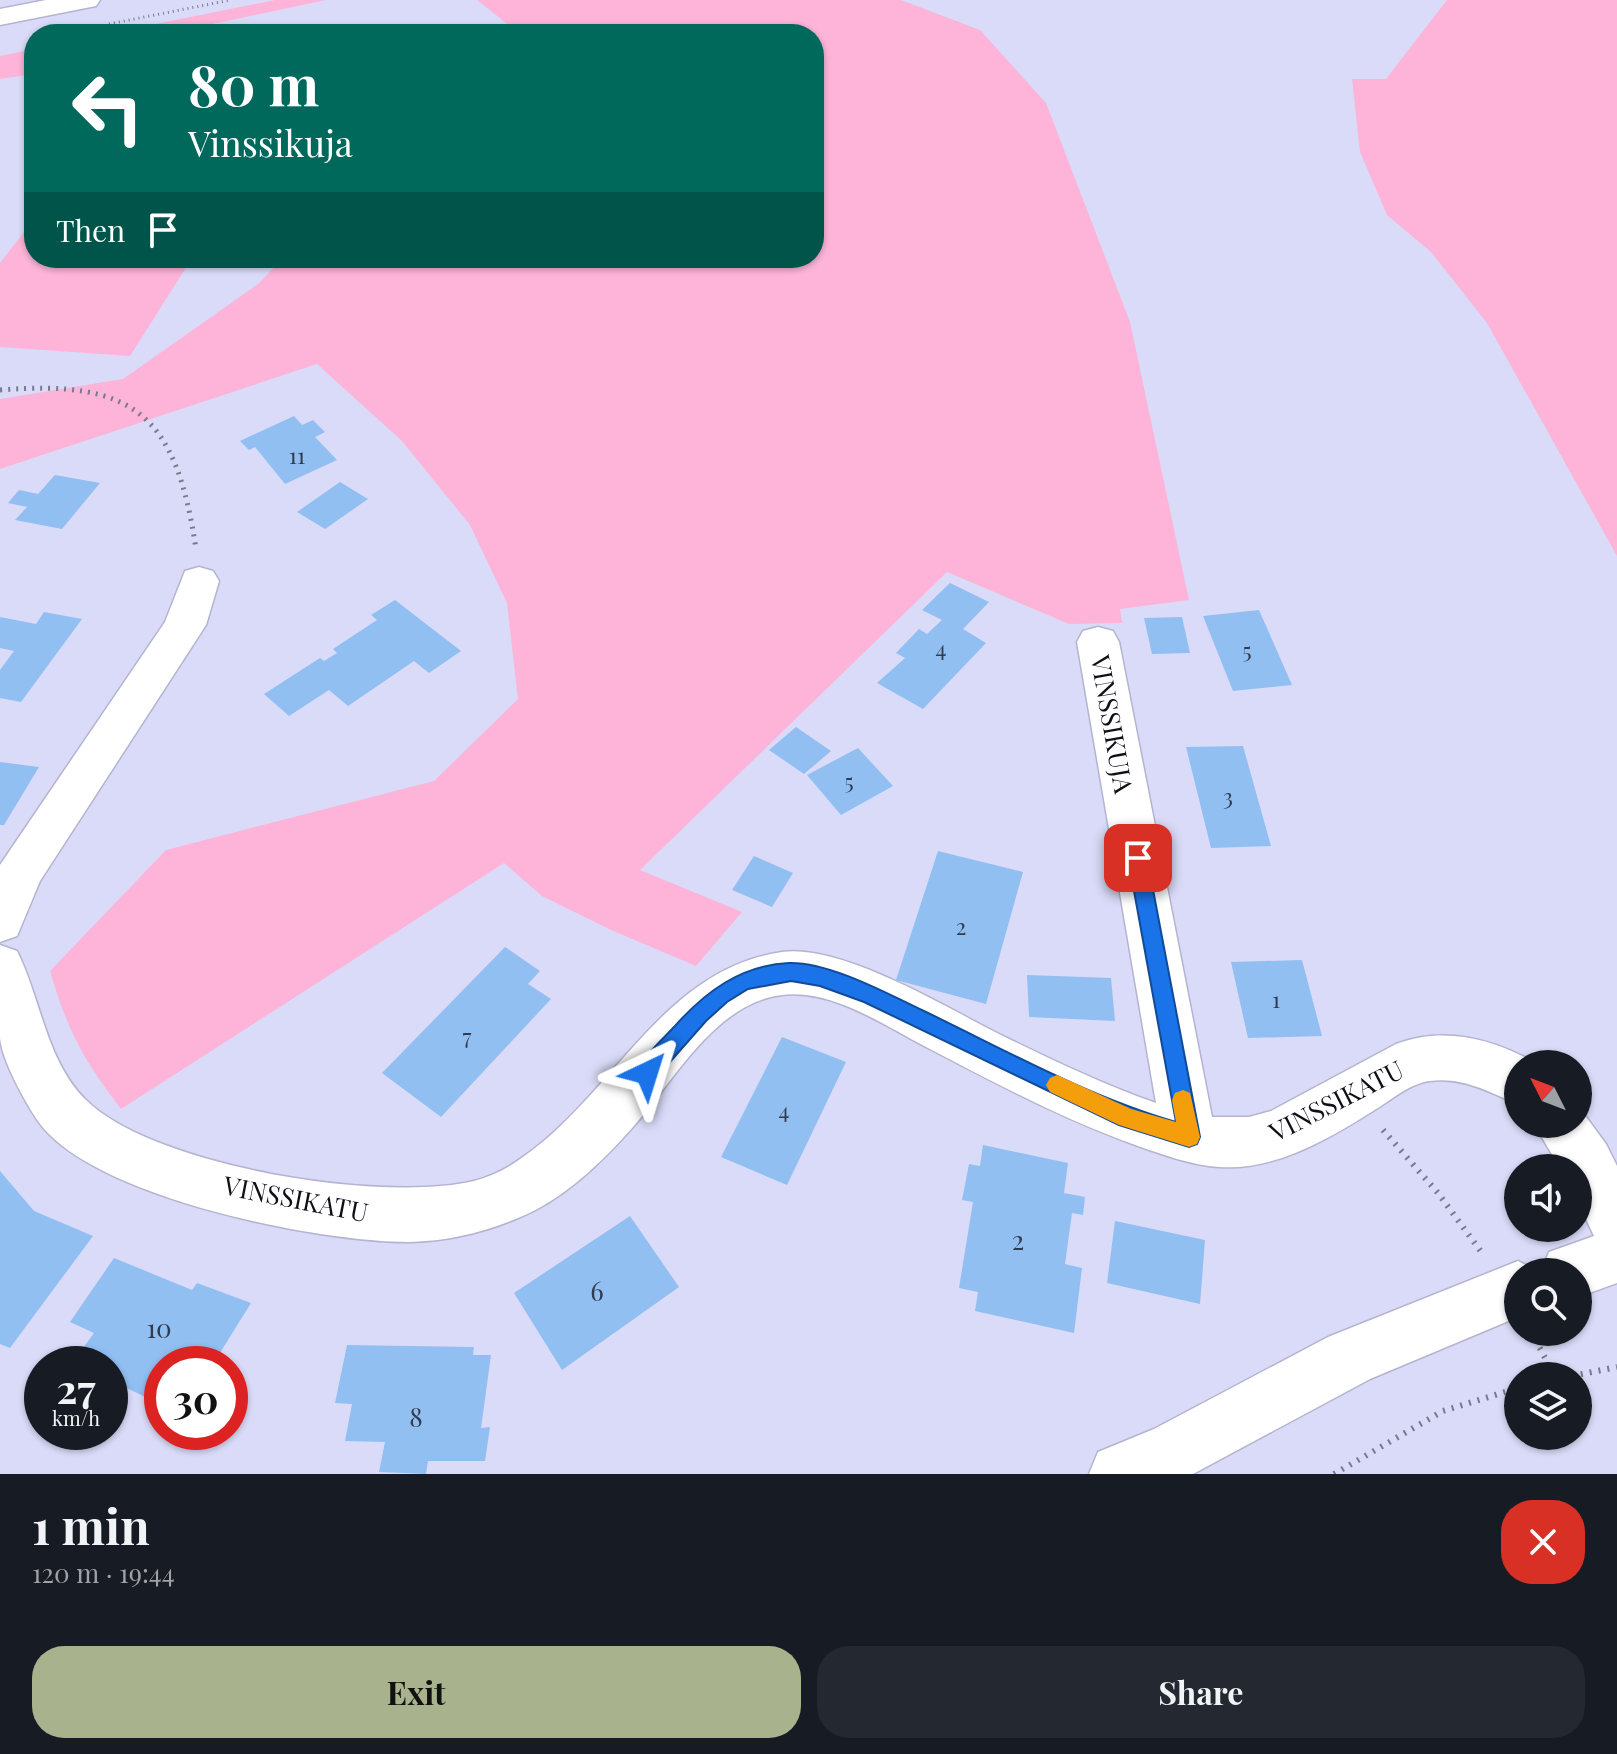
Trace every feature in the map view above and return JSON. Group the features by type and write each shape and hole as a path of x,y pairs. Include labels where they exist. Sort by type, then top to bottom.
{"main road":[{"path":"0,17 87,0"},
{"path":"0,922 8,894 23,867 185,625 199,581"},
{"name":"VINSSIKUJA","path":"1098,642 1189,1137"},
{"name":"VINSSIKATU","path":"0,966 40,1075 69,1120 90,1136 112,1149 175,1174 314,1207 412,1214 478,1206 516,1192 552,1168 585,1139 698,1015 742,982 766,975 791,972 820,977 872,996 1127,1118 1220,1143 1245,1143 1297,1127 1414,1060 1435,1056 1478,1061 1504,1071"},
{"path":"1571,1138 1587,1162 1617,1225"},
{"path":"1592,1264 1617,1256"},
{"path":"1120,1474 1175,1451 1349,1358 1504,1309"}],"path":[{"path":"111,24 231,0"},
{"path":"0,390 44,385 89,389 124,402 154,423 173,452 188,489 199,581"},
{"path":"1351,1096 1429,1183 1504,1283"},
{"path":"1592,1373 1616,1369"},
{"path":"1334,1474 1443,1411 1504,1392"}],"shaded area":[{"path":"275,0 326,0 213,24 156,24"},
{"path":"477,0 901,0 980,30 1046,103 1130,322 1189,600 1120,609 1122,623 1069,624 947,572 640,870 742,912 696,966 611,930 542,896 504,863 121,1109 78,1044 50,971 166,850 434,781 518,699 507,603 470,525 402,441 317,364 0,469 0,399 123,379 258,284 273,268 824,268 824,24 507,24"},
{"path":"1447,0 1617,0 1617,556 1487,323 1431,252 1387,215 1360,152 1352,79 1386,79"},
{"path":"24,51 24,75 0,79 0,56"},
{"path":"24,232 24,268 186,268 130,356 0,347 0,263"}],"building":[{"path":"294,416 302,425 313,420 325,432 315,437 337,460 285,484 255,447 249,450 240,441"},
{"path":"55,475 100,483 62,529 15,520 27,507 8,503 19,490 38,494"},
{"path":"340,482 368,499 325,529 297,512"},
{"path":"950,583 989,602 963,629 986,643 923,709 877,683 905,658 896,653 919,629 927,634 942,620 922,610"},
{"path":"395,600 461,651 429,673 414,661 348,706 329,690 289,716 264,694 320,658 324,661 337,653 333,649 377,620 371,615"},
{"path":"1259,610 1292,685 1233,691 1203,616"},
{"path":"44,612 82,619 21,702 0,698 0,670 14,651 0,648 0,617 36,624"},
{"path":"1182,617 1190,653 1152,654 1144,618"},
{"path":"796,727 831,751 804,774 769,750"},
{"path":"1243,746 1271,846 1211,848 1186,747"},
{"path":"858,748 893,786 841,815 807,775"},
{"path":"0,762 39,767 4,825 0,825"},
{"path":"938,851 1023,872 986,1004 896,980"},
{"path":"754,856 793,873 772,907 732,890"},
{"path":"505,947 540,971 528,984 551,999 441,1117 382,1073"},
{"path":"1302,960 1322,1036 1248,1038 1231,962"},
{"path":"1027,975 1111,978 1115,1021 1029,1017"},
{"path":"782,1037 846,1062 787,1185 721,1157"},
{"path":"983,1145 1068,1163 1064,1193 1085,1197 1083,1215 1072,1213 1065,1264 1082,1268 1074,1333 975,1311 978,1292 959,1288 973,1202 962,1200 969,1164 980,1166"},
{"path":"0,1171 34,1211 93,1236 10,1348 0,1344"},
{"path":"630,1216 679,1287 562,1370 514,1293"},
{"path":"1115,1221 1205,1240 1200,1304 1107,1283"},
{"path":"114,1258 192,1290 197,1283 251,1303 224,1346 144,1346 144,1396 128,1389 128,1346 85,1346 94,1333 70,1322"},
{"path":"347,1345 474,1347 473,1355 491,1355 481,1428 490,1427 485,1461 428,1461 426,1474 379,1472 385,1442 345,1441 352,1404 335,1403"}],"slow traffic":[{"path":"1057,1085 1127,1118 1189,1137 1183,1100"}],"route":[{"path":"647,1073 698,1015 720,996 742,982 791,972 820,977 872,996 1127,1118 1189,1137 1138,858"}]}
